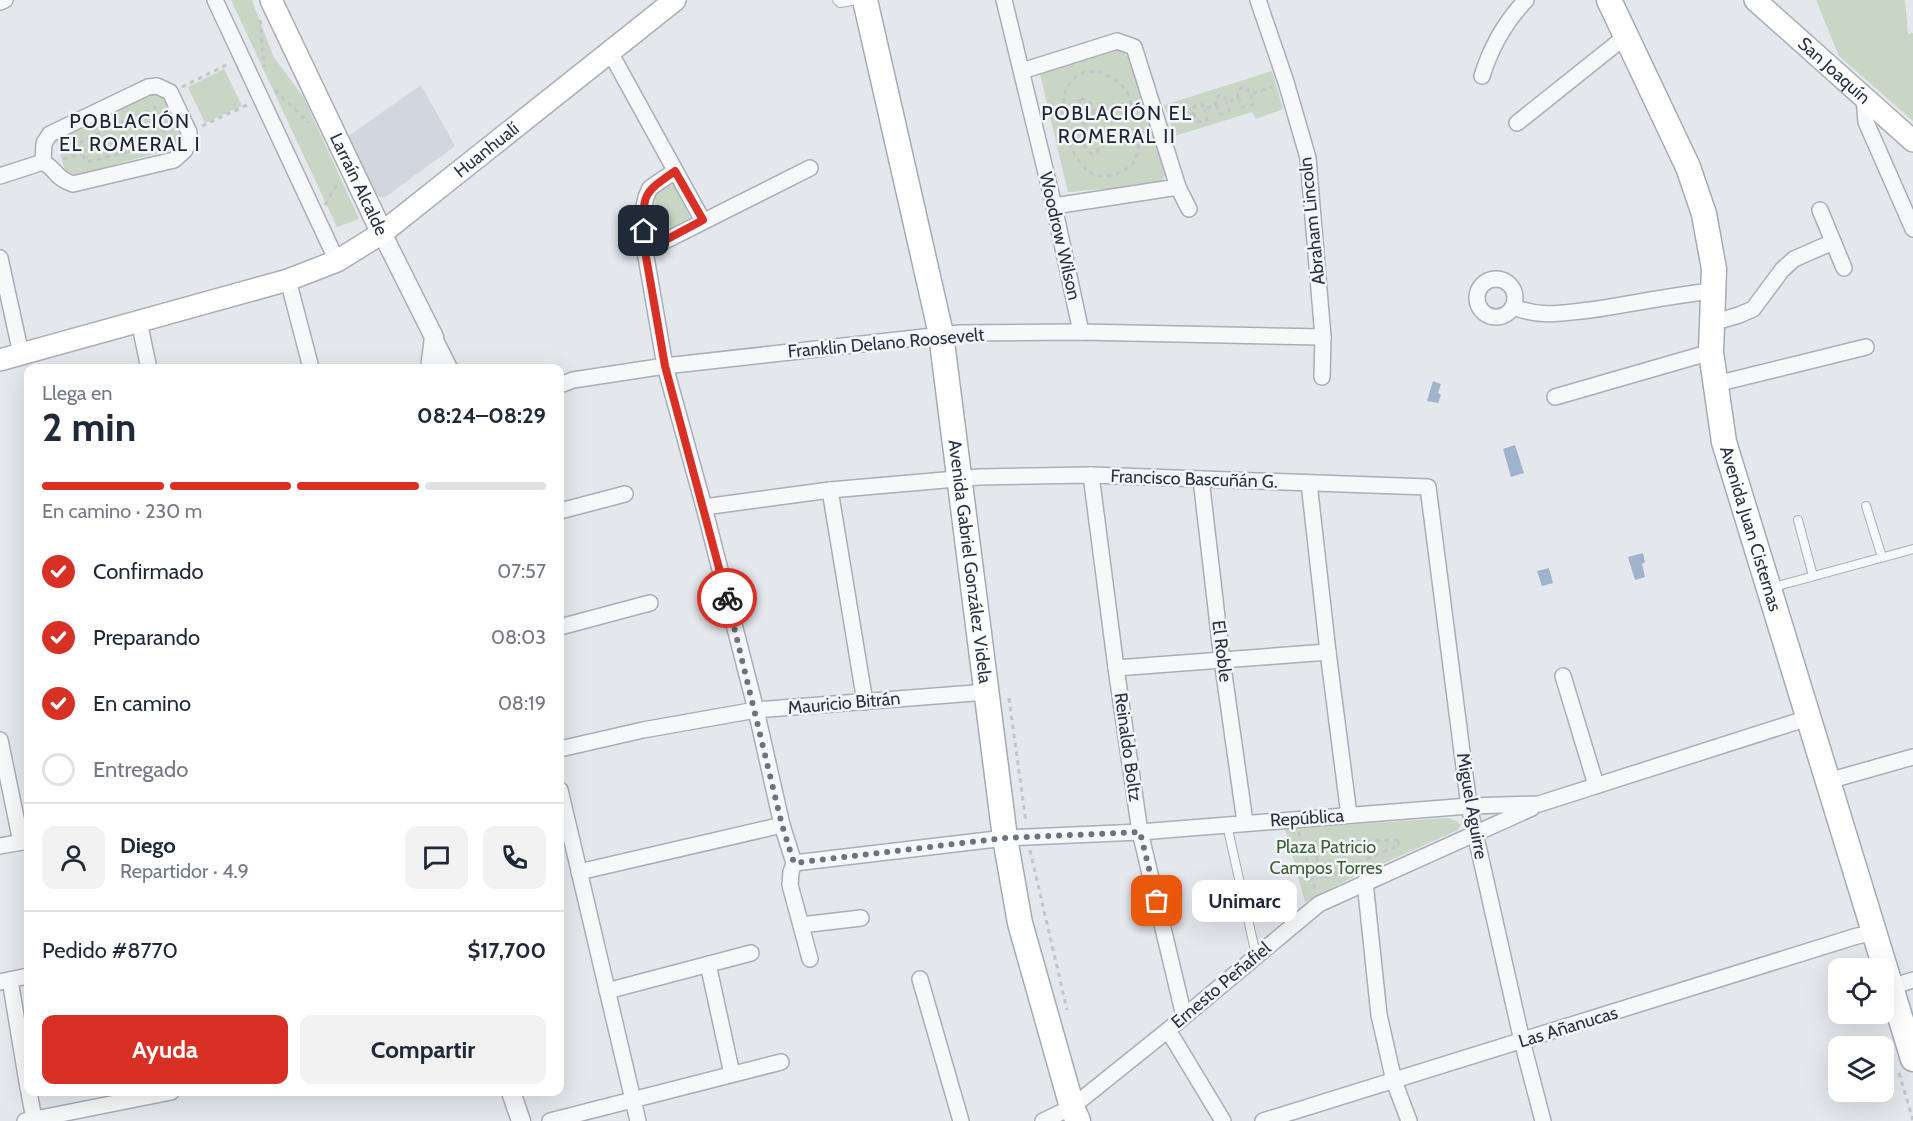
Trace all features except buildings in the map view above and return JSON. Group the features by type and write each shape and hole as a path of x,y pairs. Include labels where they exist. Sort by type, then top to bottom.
{"main road":[{"name":"Huanhualí","path":"0,360 288,280 337,261 382,233 675,0"},
{"name":"Avenida Gabriel González Videla","path":"865,0 941,334 1005,838 1020,922 1075,1114"},
{"name":"Avenida Juan Cisternas","path":"1609,0 1688,167 1704,214 1714,269 1711,352 1724,442 1874,933 1902,983 1913,1059"},
{"name":"San Joaquín","path":"1755,0 1913,141"},
{"name":"Larraín Alcalde","path":"265,6 382,233"}],"street":[{"path":"0,2 5,0"},
{"path":"215,0 337,261"},
{"name":"Woodrow Wilson","path":"1004,0 1082,332"},
{"name":"Abraham Lincoln","path":"1258,0 1286,82 1308,158 1323,338 1322,377"},
{"path":"1482,76 1488,56 1510,17 1526,0"},
{"path":"1517,123 1626,36"},
{"path":"1022,71 1117,41 1134,47 1179,187 1189,209"},
{"path":"610,52 703,220"},
{"path":"158,86 171,94 189,132 185,150 174,160 73,184 64,182 43,162 44,143 50,134 148,87 158,86"},
{"path":"1864,98 1866,122 1913,229"},
{"path":"0,176 43,162"},
{"path":"645,251 810,168"},
{"path":"675,171 650,189 646,197 643,211 645,251 665,366 704,507 756,711 782,825 794,863 790,885 810,959"},
{"path":"1054,206 1179,187"},
{"path":"1820,210 1844,268"},
{"name":"Larraín Alcalde","path":"382,233 435,337"},
{"path":"1712,323 1753,309 1782,270 1794,259 1833,242"},
{"path":"0,258 21,354"},
{"path":"288,280 310,364"},
{"path":"1514,307 1527,312 1549,315 1630,305 1713,291"},
{"path":"139,321 148,364"},
{"name":"Franklin Delano Roosevelt","path":"564,383 573,380 665,366 941,334 1082,332 1323,338"},
{"path":"431,364 435,337"},
{"path":"435,337 448,364"},
{"path":"1716,384 1866,347"},
{"path":"1555,397 1711,352"},
{"name":"Francisco Bascuñán G.","path":"704,507 830,490 958,479 1091,475 1428,487"},
{"name":"Reinaldo Boltz","path":"1091,475 1140,832 1184,1016"},
{"name":"El Roble","path":"1201,479 1222,660 1245,822"},
{"path":"1309,483 1349,815"},
{"name":"Miguel Aguirre","path":"1428,487 1469,806 1522,1041 1543,1121"},
{"path":"830,490 865,702"},
{"path":"564,510 625,494"},
{"path":"564,626 650,603"},
{"path":"1116,668 1328,652"},
{"path":"1563,676 1596,785"},
{"name":"Mauricio Bitrán","path":"564,748 643,730 756,711 987,692"},
{"name":"República","path":"794,863 1005,838 1140,832 1469,806 1539,804 1808,718"},
{"path":"0,740 24,838"},
{"path":"1828,781 1913,757"},
{"name":"Ernesto Peñafiel","path":"1043,1121 1075,1114 1184,1016 1319,904 1539,804"},
{"path":"564,807 638,1121"},
{"path":"579,872 782,825"},
{"path":"0,846 24,842"},
{"path":"1365,882 1380,1015 1394,1081 1409,1121"},
{"path":"801,925 861,918"},
{"name":"Las Añanucas","path":"1263,1121 1857,936 1874,933"},
{"path":"607,991 751,953"},
{"path":"708,964 732,1074"},
{"path":"24,977 5,981 24,1067"},
{"path":"920,979 961,1121"},
{"path":"1168,1030 1223,1121"},
{"path":"550,1121 781,1062"},
{"path":"29,1096 30,1120 151,1096"},
{"path":"512,1096 521,1121"}],"lane":[{"path":"837,0 840,3 858,0"},
{"path":"1866,506 1882,557"},
{"path":"1798,520 1813,576"},
{"path":"1769,588 1913,549"},
{"path":"1227,825 1256,955"}],"path":[{"path":"264,70 265,6"},
{"path":"171,94 241,58"},
{"path":"1098,71 1122,86 1130,99 1139,137 1138,152 1128,168 1107,176 1092,174 1077,159 1071,149 1062,106 1069,83 1077,75 1083,72 1098,71"},
{"path":"1251,94 1286,82"},
{"path":"1246,87 1251,94 1253,104 1248,107 1242,106 1238,98 1237,92 1246,87"},
{"path":"273,89 313,127"},
{"path":"1220,95 1224,96 1228,112 1220,114 1216,105 1215,99 1220,95"},
{"path":"1081,98 1091,103 1094,110 1090,120 1093,131 1102,140 1103,146 1093,155 1079,140 1085,124 1074,113 1081,98"},
{"path":"1227,102 1238,98"},
{"path":"189,132 260,99"},
{"path":"1198,104 1202,105 1207,119 1197,122 1194,113 1193,108 1198,104"},
{"path":"1204,109 1216,105"},
{"path":"128,144 165,131 154,107 79,143 84,159 90,162 130,152"},
{"path":"1160,124 1194,113"},
{"path":"121,123 135,169"},
{"path":"314,212 328,203 338,183 353,174"},
{"path":"1295,819 1319,904"},
{"path":"1398,840 1399,845 1322,879 1317,861 1313,843 1398,840"},
{"path":"1307,863 1317,861"}],"shaded area":[{"path":"421,85 455,146 384,198 375,195 347,137"}],"green space":[{"path":"231,0 252,0 273,56 304,98 359,219 337,227"},
{"path":"1816,0 1905,0 1908,34 1913,33 1913,121 1839,56"},
{"path":"1116,50 1123,51 1130,59 1165,175 1162,182 1155,185 1068,192 1040,74"},
{"path":"224,69 242,106 205,123 188,87"},
{"path":"1272,71 1283,109 1256,119 1252,112 1175,136 1164,105"},
{"path":"156,90 161,91 185,135 181,145 72,176 65,171 56,139 58,136"},
{"path":"673,181 692,222 656,240 655,193"},
{"name":"Plaza Patricio Campos Torres","path":"1448,818 1461,825 1458,830 1355,876 1305,902 1285,829"}],"water":[{"path":"1433,381 1441,384 1438,403 1427,401"},
{"path":"1515,445 1524,473 1511,477 1503,449"},
{"path":"1643,553 1645,562 1642,564 1645,577 1635,580 1628,557"},
{"path":"1549,568 1553,583 1542,586 1537,571"}],"way so far":[{"path":"727,598 782,825 794,863 1005,838 1140,832 1157,901"}],"place":[{"name":"Unimarc","path":"1157,901"}],"district":[{"name":"POBLACIÓN EL ROMERAL II","path":"1117,124"},
{"name":"POBLACIÓN EL ROMERAL I","path":"130,132"}],"route":[{"path":"644,231 643,211 650,189 675,171 703,220 645,251 665,366 727,598"}]}
